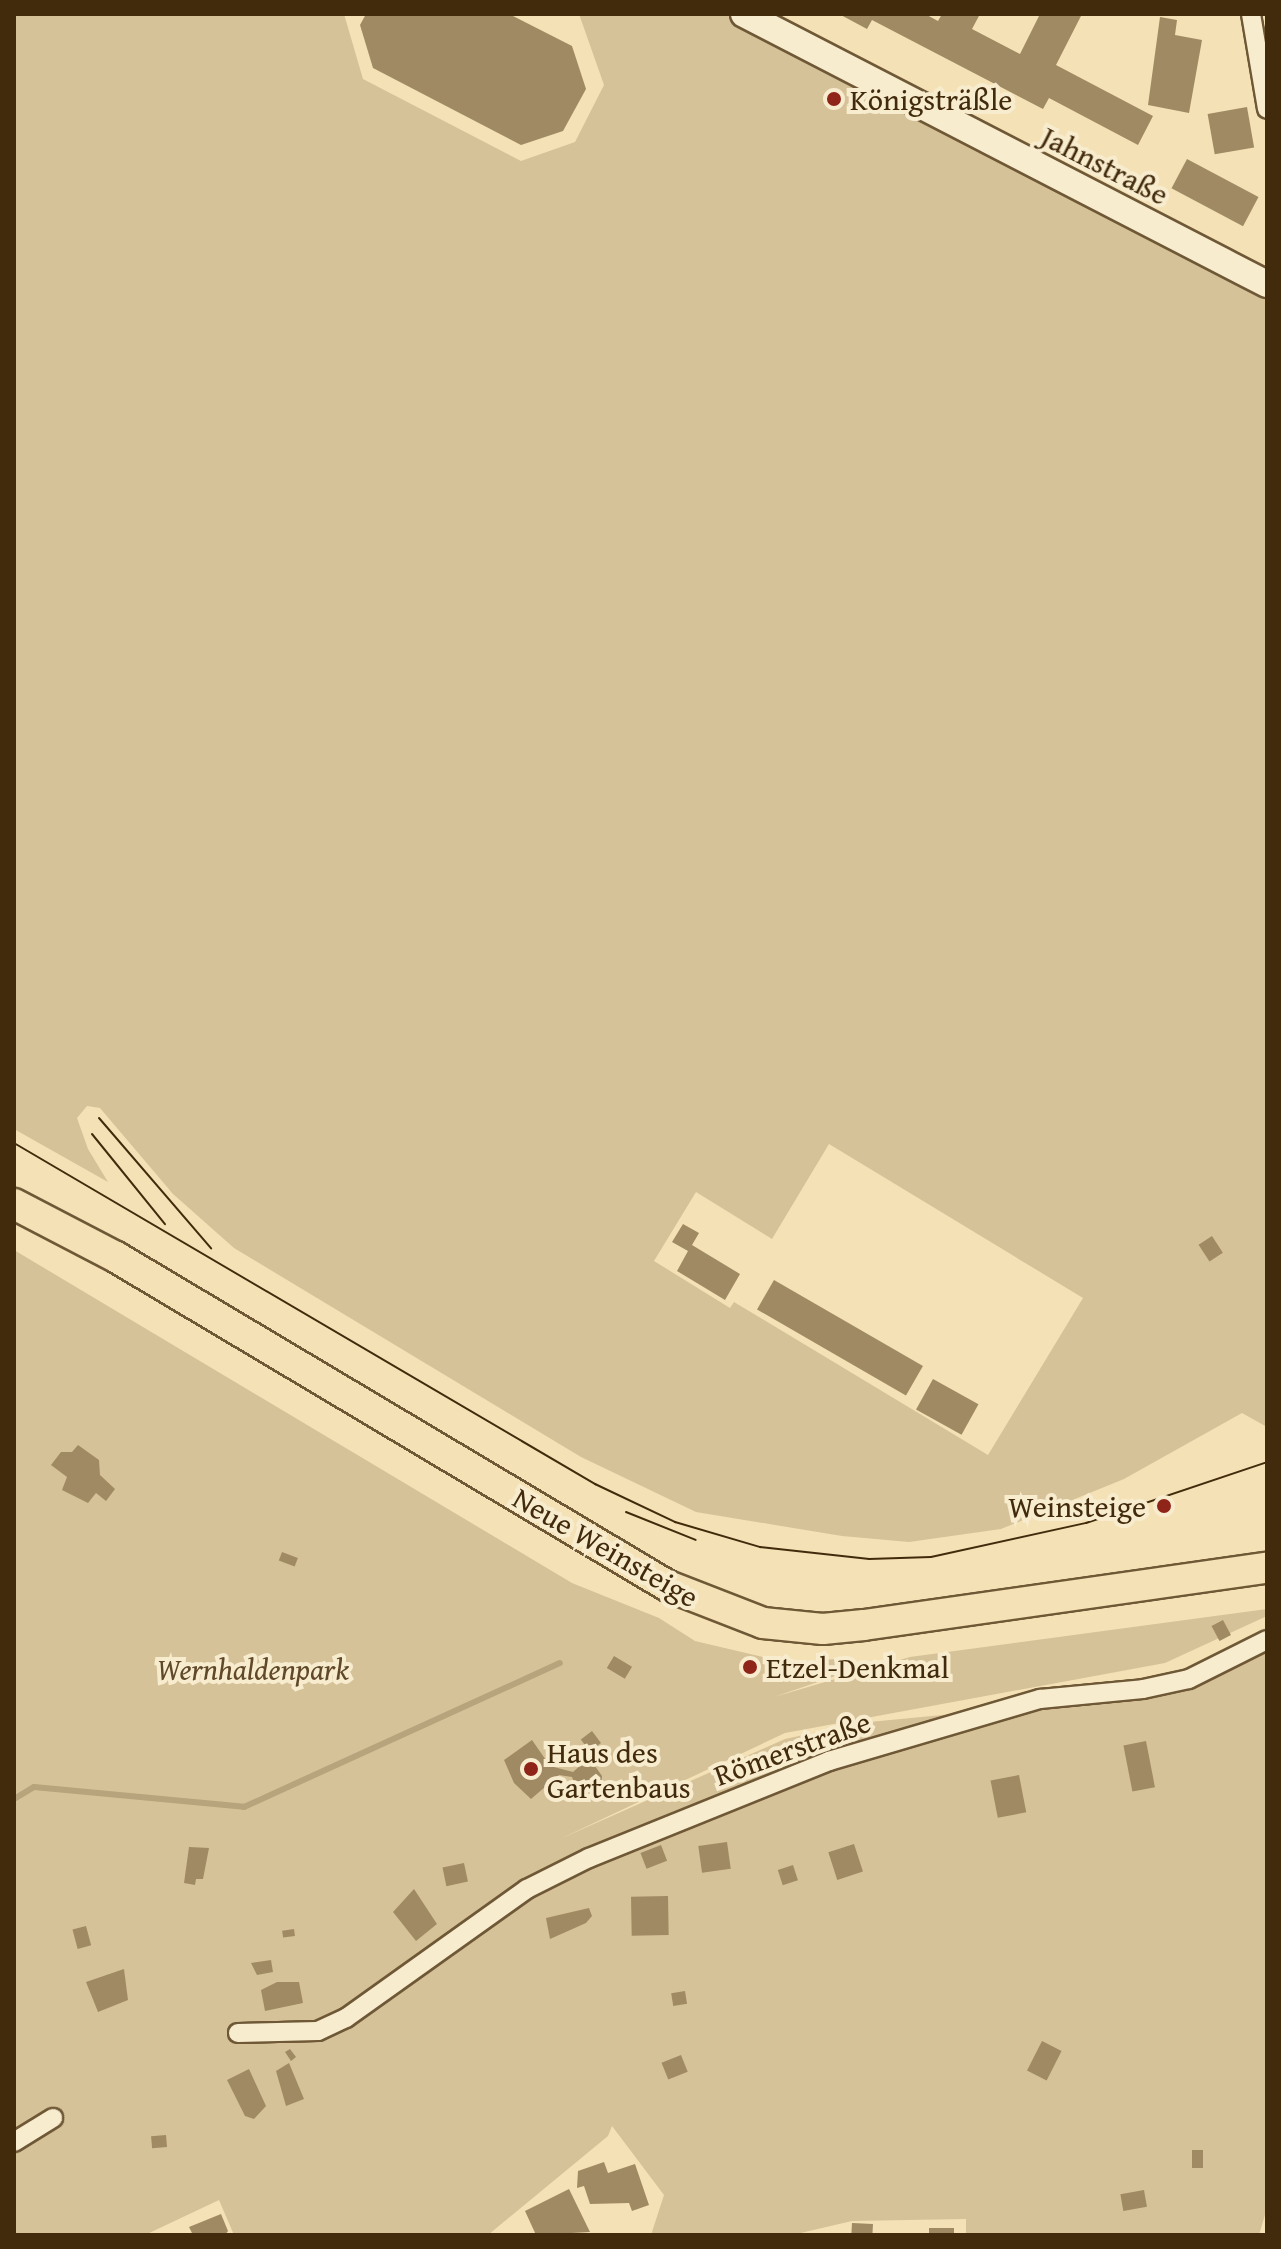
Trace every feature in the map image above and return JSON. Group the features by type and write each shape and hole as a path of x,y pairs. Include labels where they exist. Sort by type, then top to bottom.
{"main road":[{"name":"Jahnstraße","path":"744,14 1267,284"},
{"name":"Neue Weinsteige","path":"14,1204 116,1257 668,1586 763,1623 823,1629 864,1625 1267,1568"}],"street":[{"path":"1251,14 1267,109"},
{"name":"Römerstraße","path":"238,2033 318,2031 346,2018 527,1889 589,1858 816,1766 1040,1699 1143,1689 1189,1679 1267,1640"},
{"path":"14,2142 53,2118"}],"green space":[{"path":"14,14 344,14 363,79 521,161 575,142 604,85 579,14 728,14 1267,299 1267,1427 1242,1413 1124,1479 1001,1529 909,1542 842,1536 696,1512 581,1457 234,1248 173,1194 100,1108 87,1106 77,1118 88,1149 108,1182 14,1129","holes":["829,1144 1083,1298 988,1455 734,1302 730,1308 654,1261 696,1192 772,1239"]},
{"name":"Wernhaldenpark","path":"14,1250 572,1583 659,1618 695,1641 788,1663 847,1658 847,1672 774,1697 910,1657 1267,1609 1267,1616 1165,1663 785,1733 560,1839 785,1739 859,1723 1153,1695 1267,1647 1267,2208 1259,2235 966,2235 966,2219 852,2221 792,2235 651,2235 664,2195 612,2126 608,2136 488,2235 234,2235 219,2200 145,2235 14,2235"}],"building":[{"path":"366,14 509,14 572,46 586,89 563,131 521,145 373,68 360,25"},
{"path":"839,14 925,14 938,21 942,14 980,14 972,29 1020,54 1040,14 1082,14 1056,65 1153,116 1138,145 1049,98 1043,109 872,20 867,29"},
{"path":"1160,17 1177,20 1175,35 1202,40 1189,113 1148,105"},
{"path":"1247,107 1254,147 1215,154 1208,114"},
{"path":"1187,159 1259,197 1243,226 1172,188"},
{"path":"683,1224 699,1233 692,1245 740,1274 725,1300 677,1271 688,1251 672,1242"},
{"path":"1212,1236 1223,1253 1209,1261 1199,1245"},
{"path":"774,1280 923,1366 906,1395 757,1309"},
{"path":"933,1379 978,1404 962,1435 916,1410"},
{"path":"78,1445 99,1460 100,1475 115,1489 106,1501 96,1493 88,1503 62,1490 67,1477 51,1465 61,1452 72,1452"},
{"path":"282,1552 298,1558 295,1566 279,1560"},
{"path":"1223,1620 1231,1635 1220,1641 1212,1626"},
{"path":"614,1656 632,1667 625,1679 607,1668"},
{"path":"592,1731 601,1743 590,1751 581,1739"},
{"name":"Haus des Gartenbaus","path":"532,1740 550,1766 573,1772 582,1764 595,1766 602,1776 601,1788 590,1795 578,1793 572,1777 559,1775 531,1799 514,1783 504,1760"},
{"path":"1146,1741 1155,1787 1132,1792 1123,1745"},
{"path":"1019,1775 1026,1812 998,1818 991,1781"},
{"path":"727,1842 731,1869 702,1873 698,1846"},
{"path":"854,1844 863,1872 837,1880 828,1852"},
{"path":"661,1845 667,1861 647,1869 640,1853"},
{"path":"189,1847 209,1848 203,1879 196,1879 195,1885 184,1883"},
{"path":"464,1863 468,1882 446,1886 442,1868"},
{"path":"793,1865 798,1880 783,1885 778,1870"},
{"path":"414,1889 437,1924 416,1941 393,1912"},
{"path":"668,1896 669,1935 632,1936 631,1897"},
{"path":"589,1908 592,1916 586,1923 550,1939 546,1918"},
{"path":"86,1926 91,1945 78,1949 72,1930"},
{"path":"294,1929 295,1936 283,1938 282,1931"},
{"path":"271,1960 273,1972 257,1975 251,1963"},
{"path":"124,1969 128,2000 98,2012 86,1982"},
{"path":"277,1982 299,1982 303,2003 265,2011 261,1990"},
{"path":"685,1991 687,2004 673,2006 671,1993"},
{"path":"1042,2041 1062,2051 1047,2080 1027,2070"},
{"path":"290,2049 296,2057 291,2061 285,2052"},
{"path":"681,2055 688,2072 668,2080 662,2063"},
{"path":"289,2063 304,2099 286,2106 276,2071"},
{"path":"249,2069 266,2106 254,2119 245,2116 227,2080"},
{"path":"166,2135 167,2147 152,2148 151,2136"},
{"path":"1192,2150 1203,2150 1203,2168 1192,2168"},
{"path":"604,2162 608,2173 635,2164 649,2205 632,2211 629,2203 590,2204 584,2186 577,2188 578,2171"},
{"path":"569,2189 590,2232 536,2235 525,2211"},
{"path":"1144,2190 1147,2207 1123,2211 1120,2194"},
{"path":"221,2214 228,2231 225,2235 193,2235 189,2227"},
{"path":"852,2223 873,2224 872,2235 851,2235"},
{"path":"929,2228 954,2228 954,2235 929,2235"}],"waterway":[{"path":"14,1799 34,1787 244,1807 560,1663"}],"tram line":[{"path":"99,1118 211,1248"},
{"path":"92,1134 165,1224"},
{"path":"14,1143 595,1484 675,1522 760,1547 869,1559 931,1557 1086,1523 1267,1462"},
{"path":"626,1512 696,1540"}],"place":[{"name":"Königsträßle","path":"834,99"},
{"name":"Weinsteige","path":"1164,1506"},
{"name":"Etzel-Denkmal","path":"750,1667"},
{"name":"Haus des Gartenbaus","path":"531,1769"}]}
